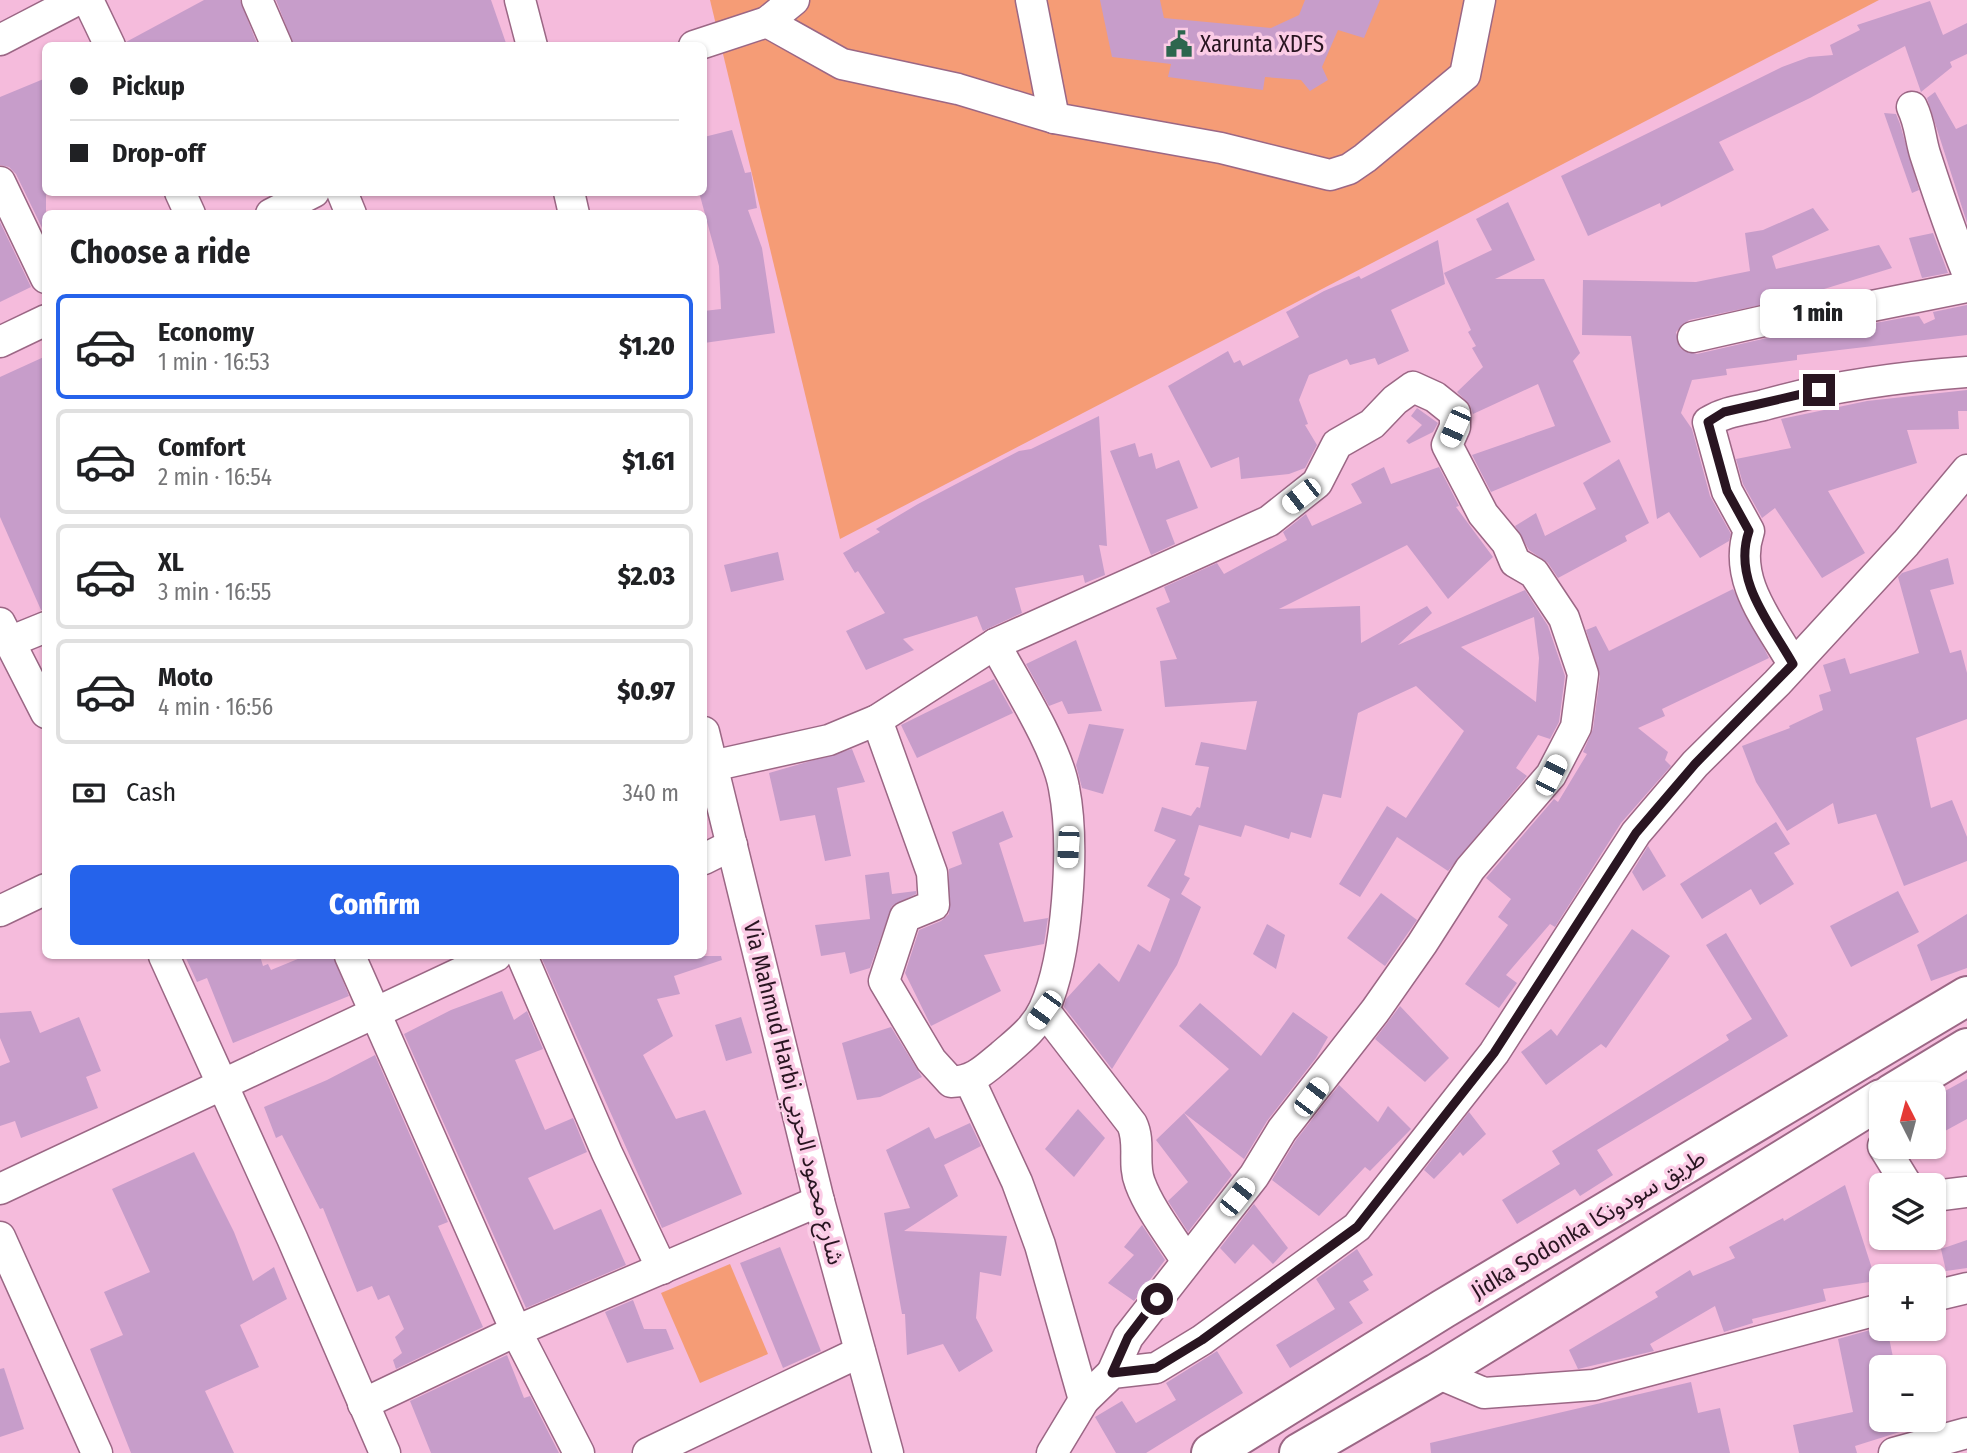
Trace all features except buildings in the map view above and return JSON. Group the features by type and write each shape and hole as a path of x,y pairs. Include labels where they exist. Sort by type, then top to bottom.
{"main road":[{"name":"Jidka Sodonka طريق سودونكا","path":"1211,1453 1967,996"},
{"name":"Jidka Sodonka طريق سودونكا","path":"1925,1082 1967,1048"},
{"name":"Jidka Sodonka طريق سودونكا","path":"1299,1453 1437,1373 1614,1262 1869,1125"},
{"path":"1589,1224 1614,1262"}],"street":[{"path":"0,40 77,0"},
{"path":"88,0 108,42"},
{"path":"257,0 275,42"},
{"path":"520,0 531,42"},
{"path":"706,42 767,22 794,0"},
{"path":"1031,0 1054,118"},
{"path":"767,22 842,64 958,89 1054,118 1221,148 1330,176 1349,169 1365,158 1465,75 1480,0"},
{"path":"1912,107 1920,124 1924,152 1947,222 1967,272"},
{"path":"0,181 42,270"},
{"path":"279,210 306,196"},
{"path":"1693,337 1777,318 1857,309 1967,287"},
{"path":"0,342 42,322"},
{"path":"1793,664 1745,579 1743,550 1749,531 1727,491 1708,422 1724,412 1819,390 1900,377 1967,372"},
{"path":"712,766 829,740 877,720 995,643 1269,521 1317,483 1337,444 1372,424 1395,400 1413,387 1435,397 1455,413 1455,427 1447,445 1458,472 1483,514 1507,543 1514,562 1534,573 1552,596 1579,657 1583,674 1579,716 1551,775 1470,869 1376,1011 1282,1130 1254,1176 1128,1337 1112,1373 1084,1400 1052,1453"},
{"path":"1112,1373 1156,1368 1202,1340 1357,1227 1494,1053 1636,833 1695,764 1906,543 1967,470"},
{"path":"42,627 5,632 42,705"},
{"path":"877,720 932,873 934,905 905,918 884,981 931,1060 951,1082 970,1081 1027,1033 1044,1010 1062,949 1068,847 1064,787 1057,763 995,643"},
{"name":"Via Mahmud Harbi شارع محمود الحربي","path":"707,745 819,1201 888,1453"},
{"path":"707,858 732,845"},
{"path":"0,911 42,891"},
{"path":"165,959 385,1453"},
{"path":"351,959 516,1331 579,1453"},
{"path":"0,1189 489,959"},
{"path":"523,959 607,1153 662,1269"},
{"path":"1044,1010 1132,1124 1137,1139 1135,1158 1140,1184 1186,1260"},
{"path":"970,1081 1017,1182 1040,1245 1084,1400"},
{"path":"1946,1195 1967,1192"},
{"path":"363,1404 516,1331 819,1201"},
{"path":"0,1237 97,1453"},
{"path":"1946,1293 1967,1288"},
{"path":"1437,1373 1484,1393 1594,1384 1869,1312"},
{"path":"648,1453 860,1352"},
{"path":"1894,1453 1967,1433"}],"shaded area":[{"path":"710,0 1879,0 840,539"},
{"path":"730,1264 768,1354 700,1383 661,1293"}],"place":[{"name":"Xarunta XDFS","path":"1179,44"}],"route":[{"path":"1157,1299 1128,1337 1112,1373 1156,1368 1202,1340 1357,1227 1494,1053 1636,833 1695,764 1793,664 1745,579 1743,550 1749,531 1727,491 1710,438 1708,422 1724,412 1751,408 1819,390"}]}
